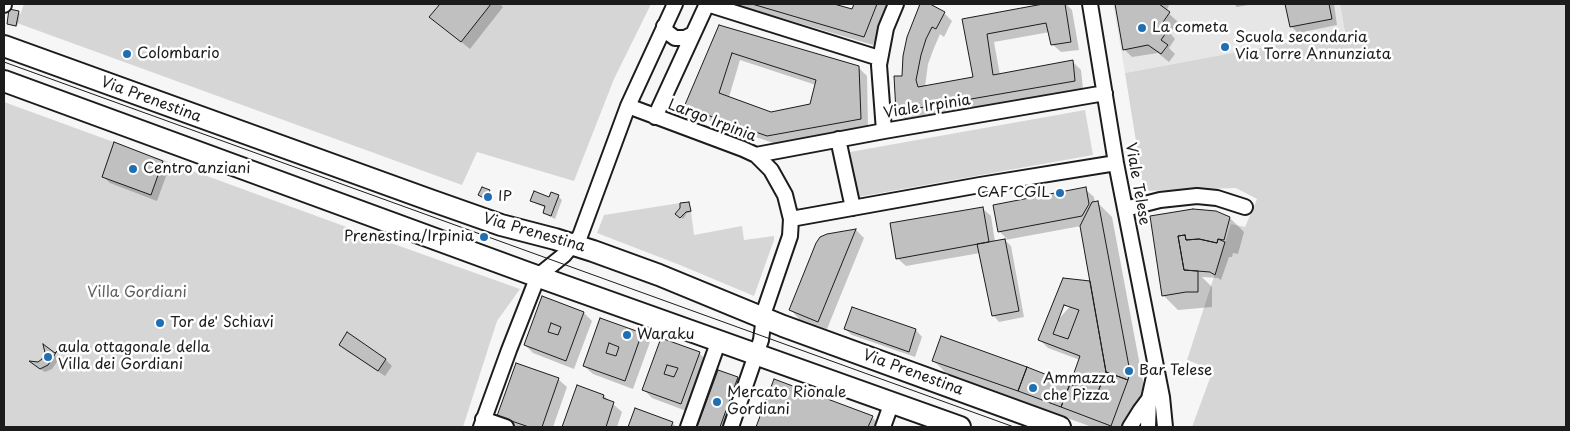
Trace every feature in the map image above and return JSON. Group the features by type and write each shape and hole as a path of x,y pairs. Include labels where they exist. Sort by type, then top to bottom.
{"main road":[{"name":"Via Prenestina","path":"4,46 501,225 574,244 659,275 763,318 1060,427"},
{"path":"4,81 538,276 960,427"}],"street":[{"path":"506,427 482,423 508,350 538,276 564,255 580,236 628,106 675,4"},
{"path":"656,117 707,4 879,58"},
{"path":"884,130 878,73 879,58 886,28 896,4"},
{"name":"Viale Telese","path":"1090,4 1116,163 1162,397 1165,427"},
{"path":"664,26 667,32 675,38 685,38 693,34"},
{"name":"Viale Irpinia","path":"756,155 884,130 1105,93"},
{"name":"Largo Irpinia","path":"628,106 756,155 778,180 785,195 791,219 791,231 764,309 761,340 757,354 731,427"},
{"path":"838,139 854,208"},
{"path":"791,219 1116,163"},
{"path":"1125,210 1160,200 1196,196 1217,198 1245,207"},
{"path":"688,427 719,340"},
{"path":"1148,427 1149,399 1156,369"},
{"path":"1130,427 1149,399"},
{"path":"883,427 892,402"}],"shaded area":[{"name":"Scuola secondaria Via Torre Annunziata","path":"1113,4 1340,4 1345,32 1125,73"}],"green space":[{"path":"24,4 651,4 614,79 574,181 477,152 462,185 17,23"},
{"path":"1340,4 1566,4 1566,427 1192,427 1213,370 1187,360 1231,224 1245,227 1257,199 1236,188 1144,191 1125,73 1345,32"},
{"name":"Villa Gordiani","path":"4,102 520,289 497,321 463,427 4,427"},
{"path":"1085,110 1093,155 858,197 850,152"},
{"path":"680,203 680,208 676,214 680,218 686,212 691,211 694,235 742,226 744,240 774,236 754,296 597,233 604,215"}],"building":[{"path":"440,4 491,4 461,42 429,17"},
{"path":"752,4 834,4 852,9 854,4 877,4 864,37"},
{"path":"920,4 930,4 945,12 936,29 932,27 926,39 916,80 918,87 973,77 962,19 1043,4 1065,4 1071,42 1051,45 1046,23 987,34 993,75 1073,60 1075,81 896,112 894,76 902,76 903,56 907,37"},
{"name":"La cometa","path":"1115,4 1159,4 1170,12 1161,25 1168,30 1161,40 1168,45 1161,54 1148,45 1123,50"},
{"path":"1285,4 1329,4 1332,19 1290,27"},
{"path":"9,9 19,11 16,26 7,24"},
{"path":"719,25 859,66 861,119 767,136 684,107","holes":["732,53 816,80 810,104 771,112 719,93"]},
{"name":"Centro anziani","path":"114,142 163,161 151,195 102,177"},
{"path":"482,187 490,190 486,199 478,195"},
{"path":"1086,187 1089,204 1082,216 998,232 993,205"},
{"path":"534,191 549,197 551,192 559,195 551,216 543,213 545,206 530,201"},
{"path":"1098,201 1130,372 1128,380 1106,372 1080,226 1092,202"},
{"path":"689,202 691,211 686,212 680,218 675,214 680,208 680,203"},
{"path":"983,207 989,242 896,259 890,223"},
{"path":"1193,209 1216,211 1230,217 1224,240 1218,239 1217,243 1199,239 1186,240 1185,235 1178,236 1184,270 1198,271 1198,292 1162,296 1150,216"},
{"path":"856,229 818,322 789,310 820,237"},
{"path":"1185,235 1186,240 1199,239 1217,243 1218,239 1225,242 1215,275 1210,272 1184,270 1178,236"},
{"path":"1005,239 1019,311 992,316 977,244"},
{"path":"1063,278 1090,281 1106,372 1097,394 1070,384 1080,356 1038,340"},
{"path":"542,296 584,312 566,361 524,345","holes":["551,323 561,327 558,335 548,332"]},
{"path":"1064,305 1079,310 1068,339 1053,334"},
{"path":"852,307 916,329 909,352 844,329"},
{"path":"600,318 642,333 625,381 583,366","holes":["609,343 619,347 616,356 606,353"]},
{"path":"347,332 386,359 378,371 339,345"},
{"path":"941,336 1027,367 1018,391 932,361"},
{"path":"661,338 700,352 681,404 642,390","holes":["667,365 678,368 674,377 664,374"]},
{"name":"aula ottagonale della Villa dei Gordiani","path":"43,344 55,353 57,351 48,365 40,369 29,361 38,362 42,359 45,353"},
{"path":"516,363 559,378 542,427 529,427 497,416"},
{"path":"1027,367 1070,384 1061,407 1018,391"},
{"name":"Mercato Rionale Gordiani","path":"718,370 738,377 720,427 697,427"},
{"path":"1106,372 1128,380 1111,426 1061,407 1070,384 1097,394"},
{"path":"774,379 873,416 868,427 756,427"},
{"path":"577,385 604,395 603,398 614,402 606,427 562,427"},
{"path":"635,408 673,422 671,427 628,427"}],"tram line":[{"path":"4,62 1014,427"}],"place":[{"name":"La cometa","path":"1142,28"},
{"name":"Scuola secondaria Via Torre Annunziata","path":"1225,47"},
{"name":"Colombario","path":"127,54"},
{"name":"Centro anziani","path":"133,169"},
{"name":"CAF CGIL","path":"1060,193"},
{"name":"IP","path":"488,197"},
{"name":"Prenestina/Irpinia","path":"484,237"},
{"name":"Tor de' Schiavi","path":"160,323"},
{"name":"Waraku","path":"627,335"},
{"name":"aula ottagonale della Villa dei Gordiani","path":"48,357"},
{"name":"Bar Telese","path":"1129,371"},
{"name":"Ammazza che Pizza","path":"1033,388"},
{"name":"Mercato Rionale Gordiani","path":"717,402"}]}
